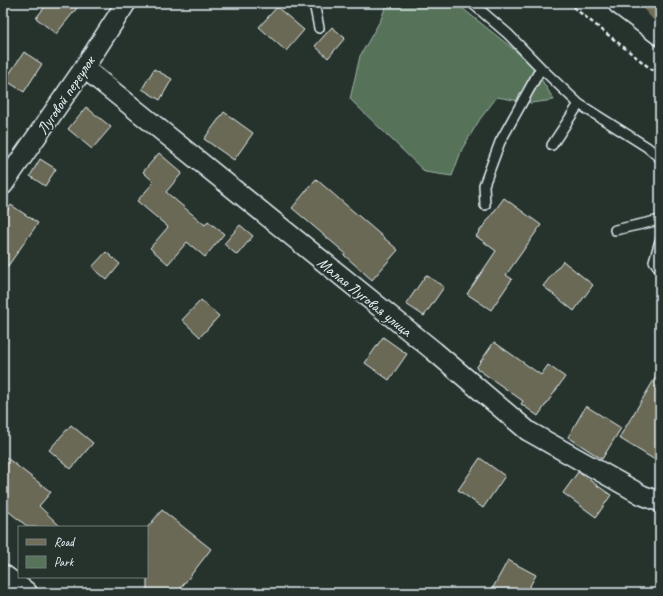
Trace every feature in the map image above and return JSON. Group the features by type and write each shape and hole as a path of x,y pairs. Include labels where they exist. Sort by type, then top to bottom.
{"main road":[{"path":"619,3 660,34"},
{"path":"653,3 660,11"},
{"path":"3,576 26,593"}],"street":[{"name":"Луговой переулок","path":"3,185 84,68 126,3"},
{"name":"Малая Луговая улица","path":"84,68 434,351 528,431 642,495 660,502"}],"lane":[{"path":"314,3 319,28"},
{"path":"472,3 508,34 579,104 647,147 660,158"},
{"path":"485,205 484,185 500,142 541,68"},
{"path":"552,145 579,104"},
{"path":"615,230 660,220"},
{"path":"660,241 654,261 660,269"}],"path":[{"path":"568,3 660,76"}],"green space":[{"path":"387,3 457,3 532,64 554,100 531,103 497,97 480,119 462,149 452,176 425,172 350,99 360,56 381,19"}],"building":[{"path":"48,3 81,3 56,34 36,18"},
{"path":"277,7 304,30 286,51 259,27"},
{"path":"332,27 345,38 328,58 315,46"},
{"path":"24,52 42,64 24,92 5,80"},
{"path":"154,69 172,79 160,100 142,89"},
{"path":"86,107 111,127 92,149 68,129"},
{"path":"224,112 253,133 234,160 204,139"},
{"path":"159,153 182,173 166,192 205,225 208,221 224,234 205,257 187,242 168,264 150,248 168,227 137,201 154,182 143,172"},
{"path":"40,159 56,169 45,186 30,176"},
{"path":"316,179 398,250 372,280 344,255 345,253 292,208"},
{"path":"504,198 541,225 506,275 512,279 491,310 467,294 496,251 476,236"},
{"path":"11,205 38,223 3,273 3,217"},
{"path":"240,225 253,236 237,255 224,244"},
{"path":"106,252 120,264 107,280 92,267"},
{"path":"563,261 593,285 574,311 543,286"},
{"path":"426,275 444,287 424,316 406,304"},
{"path":"201,300 219,316 200,337 182,320"},
{"path":"383,337 407,354 389,380 365,363"},
{"path":"494,342 541,375 548,365 565,377 538,416 521,404 523,401 476,368"},
{"path":"660,370 660,463 619,438"},
{"path":"586,406 621,428 602,459 568,437"},
{"path":"71,425 93,443 71,469 49,450"},
{"path":"3,455 51,492 39,506 60,526 27,526 3,507"},
{"path":"480,458 505,476 483,508 458,490"},
{"path":"578,472 611,495 596,517 563,493"},
{"path":"162,510 211,549 177,593 147,593 148,527"},
{"path":"508,560 536,575 526,593 490,593"}]}
